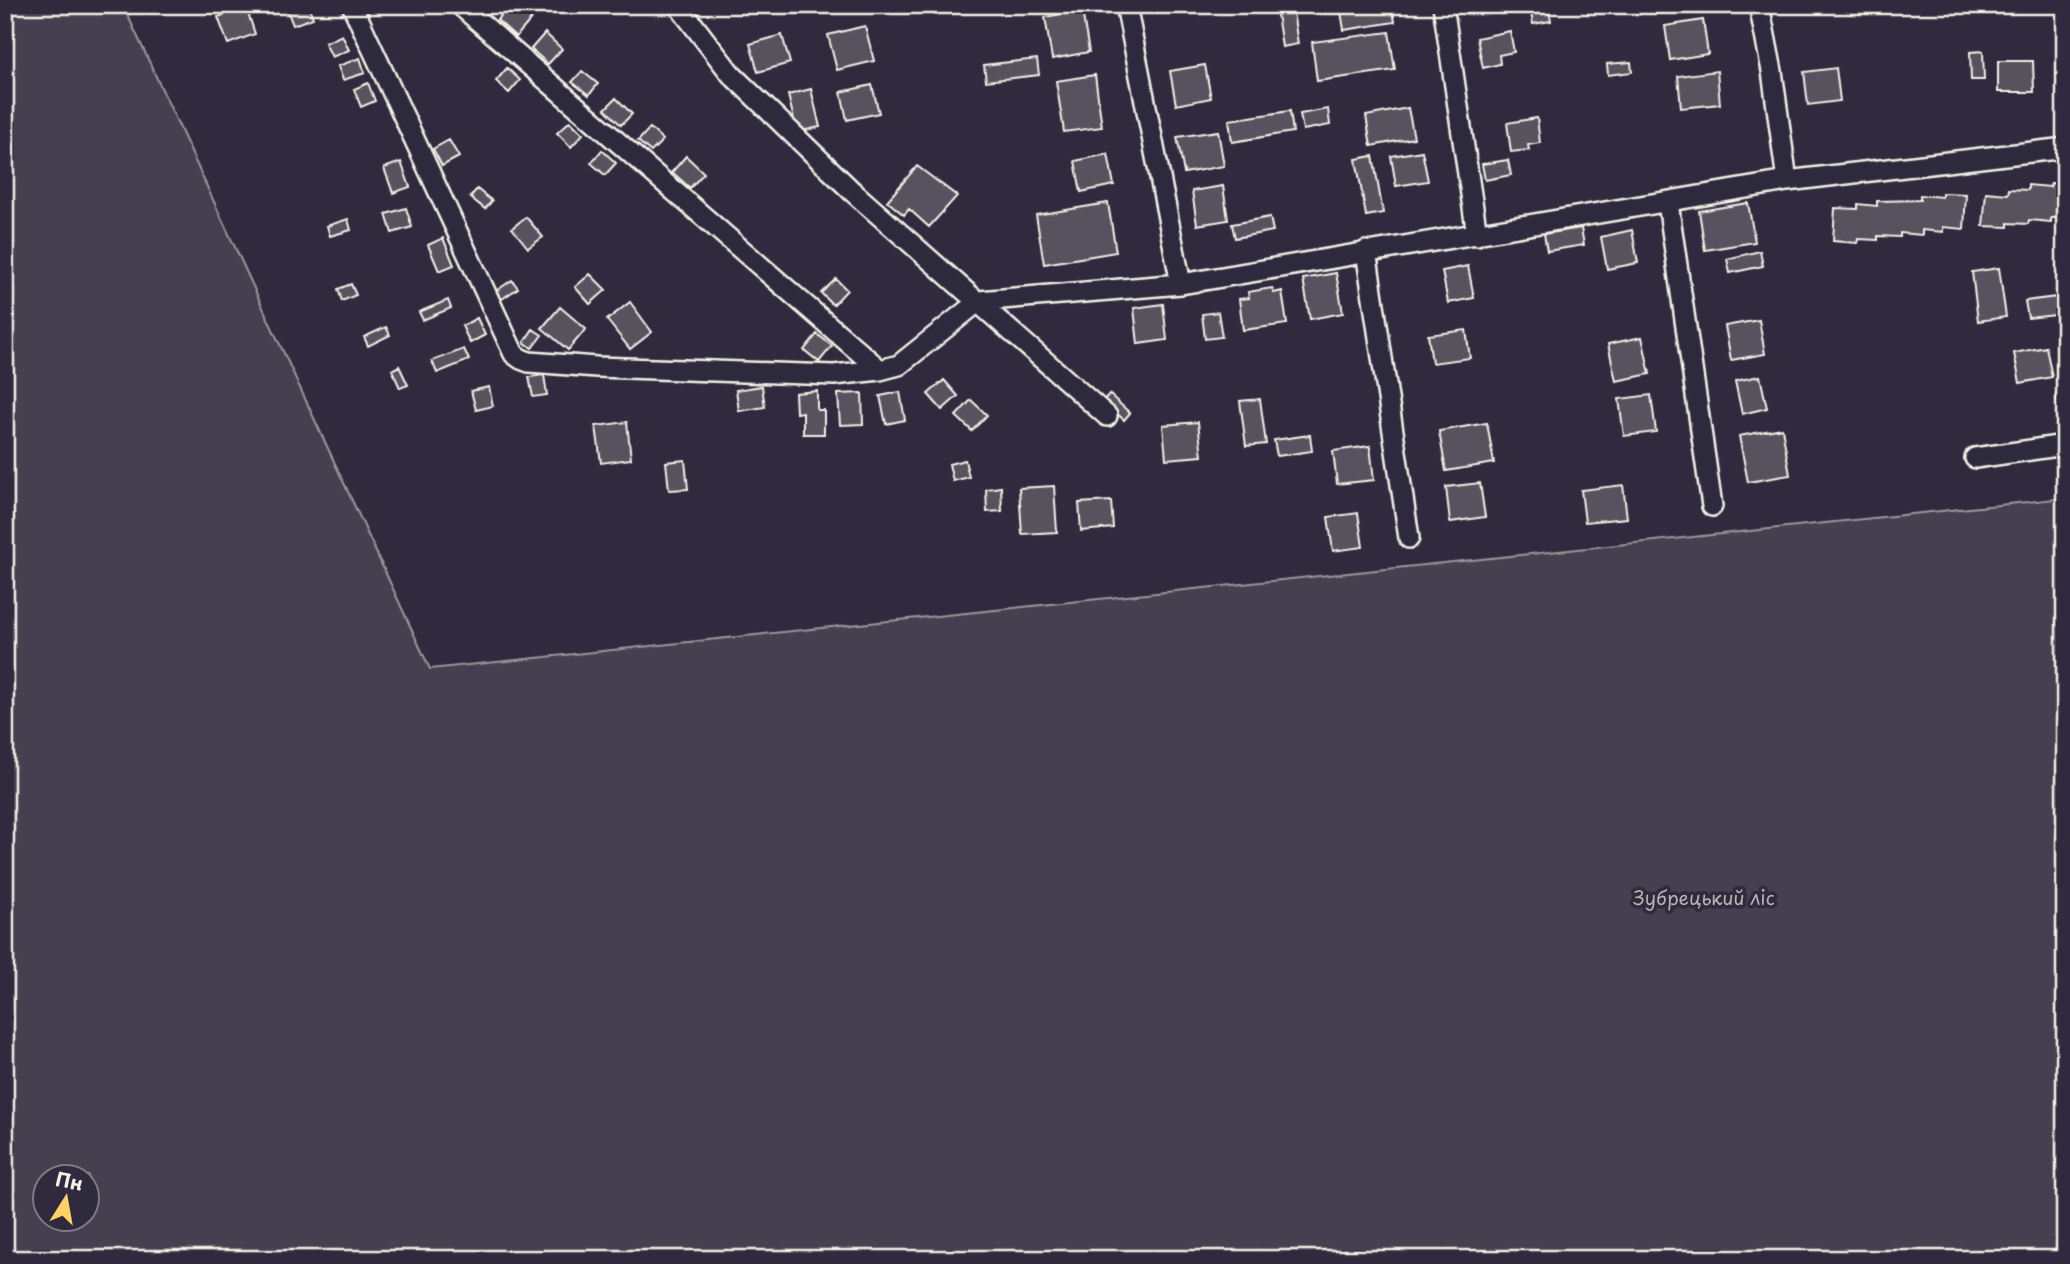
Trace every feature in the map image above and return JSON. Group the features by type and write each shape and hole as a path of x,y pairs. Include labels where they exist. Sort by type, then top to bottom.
{"street":[{"path":"352,5 514,354 521,359 597,368 834,375 880,370 899,365 979,301 1181,284 1787,181 2065,148"},
{"path":"460,5 880,370"},
{"path":"678,5 731,74 853,192 1107,416"},
{"path":"1126,5 1181,284"},
{"path":"1443,5 1477,235"},
{"path":"1759,5 1772,71 1787,181"},
{"path":"1668,203 1712,506"},
{"path":"1366,251 1409,538"},
{"path":"1975,458 2065,446"}],"green space":[{"name":"Зубрецький ліс","path":"5,5 123,5 430,669 2065,498 2065,1259 5,1259"}],"building":[{"path":"285,5 308,5 313,18 293,25"},
{"path":"510,5 520,5 533,17 516,37 497,20"},
{"path":"1292,5 1298,44 1282,47 1276,8"},
{"path":"1340,5 1392,5 1395,22 1344,30"},
{"path":"246,7 255,34 228,44 218,17"},
{"path":"1082,10 1089,52 1052,59 1045,17"},
{"path":"1549,10 1551,21 1533,24 1531,13"},
{"path":"1703,20 1708,54 1670,60 1665,26"},
{"path":"865,26 874,61 837,70 828,35"},
{"path":"1510,31 1514,52 1499,55 1500,64 1483,68 1477,38"},
{"path":"1389,32 1395,70 1317,81 1312,42"},
{"path":"545,33 562,49 548,64 531,49"},
{"path":"342,35 349,50 332,57 325,43"},
{"path":"782,35 790,63 758,72 750,44"},
{"path":"1983,51 1984,80 1971,80 1970,52"},
{"path":"360,58 365,73 343,80 338,66"},
{"path":"1037,59 1039,75 986,81 984,65"},
{"path":"1998,61 2033,61 2034,92 1998,92"},
{"path":"1631,62 1632,72 1608,75 1607,64"},
{"path":"1205,65 1211,98 1176,105 1170,71"},
{"path":"507,68 520,80 509,93 496,81"},
{"path":"1836,68 1840,101 1808,105 1804,72"},
{"path":"582,71 598,84 589,95 572,82"},
{"path":"1717,71 1720,104 1681,108 1678,76"},
{"path":"1095,75 1102,127 1064,132 1056,81"},
{"path":"368,83 375,101 361,107 354,89"},
{"path":"872,85 879,113 847,120 841,92"},
{"path":"811,89 820,127 797,132 788,95"},
{"path":"616,98 632,114 621,125 605,109"},
{"path":"1408,108 1414,138 1371,146 1366,116"},
{"path":"1328,109 1330,125 1303,130 1300,114"},
{"path":"1290,111 1293,132 1232,142 1229,120"},
{"path":"1537,118 1540,143 1528,145 1529,150 1511,152 1507,123"},
{"path":"570,121 583,134 571,147 557,133"},
{"path":"650,128 663,140 651,152 638,141"},
{"path":"1218,131 1224,166 1184,173 1177,137"},
{"path":"449,140 459,157 442,166 433,149"},
{"path":"602,150 616,163 605,175 591,163"},
{"path":"1422,151 1428,181 1396,186 1391,156"},
{"path":"1108,154 1114,185 1081,192 1075,161"},
{"path":"686,156 704,173 690,188 672,172"},
{"path":"1373,156 1383,213 1366,216 1356,159"},
{"path":"1508,160 1511,175 1485,180 1482,164"},
{"path":"401,162 410,187 393,193 384,168"},
{"path":"917,166 957,196 929,227 909,209 904,215 887,201"},
{"path":"2051,183 2065,184 2065,218 2051,218 2051,222 2029,220 2028,224 2008,223 2008,227 1983,226 1986,192 2008,194 2009,189 2028,190 2028,185 2050,187"},
{"path":"1223,186 1228,220 1197,225 1192,191"},
{"path":"477,189 492,201 485,209 470,197"},
{"path":"1942,193 1966,194 1964,229 1943,227 1943,232 1922,230 1922,235 1900,233 1900,237 1878,236 1878,240 1858,239 1857,243 1833,241 1835,208 1858,209 1858,204 1877,206 1877,201 1920,200 1920,195 1942,197"},
{"path":"1108,203 1116,252 1044,264 1036,215"},
{"path":"1748,203 1755,242 1705,250 1699,211"},
{"path":"406,208 412,227 392,233 386,214"},
{"path":"526,217 543,237 528,248 512,228"},
{"path":"1270,217 1273,231 1235,238 1232,224"},
{"path":"348,219 351,230 330,236 327,226"},
{"path":"1581,228 1584,245 1547,251 1544,234"},
{"path":"1632,230 1638,263 1607,269 1601,237"},
{"path":"443,238 454,265 439,271 428,245"},
{"path":"1760,251 1763,266 1730,273 1727,259"},
{"path":"1468,266 1474,298 1448,303 1442,271"},
{"path":"1999,268 2006,317 1978,321 1972,272"},
{"path":"1336,273 1343,313 1310,319 1303,279"},
{"path":"590,274 606,290 590,304 575,287"},
{"path":"836,279 847,290 833,305 821,293"},
{"path":"512,280 518,288 502,299 496,291"},
{"path":"351,284 356,295 342,301 338,289"},
{"path":"1272,288 1274,293 1282,291 1287,324 1243,330 1239,299 1249,298 1248,292"},
{"path":"2065,296 2065,314 2028,318 2025,301"},
{"path":"448,300 451,308 423,320 419,312"},
{"path":"630,302 652,332 630,349 607,320"},
{"path":"1163,304 1167,340 1138,344 1134,308"},
{"path":"560,307 586,329 568,350 542,328"},
{"path":"1218,312 1222,337 1205,339 1202,314"},
{"path":"477,318 485,335 470,343 462,326"},
{"path":"1759,320 1765,354 1731,360 1725,326"},
{"path":"386,327 390,335 368,346 364,337"},
{"path":"533,329 542,335 532,348 524,342"},
{"path":"1466,330 1470,358 1432,363 1428,335"},
{"path":"817,334 832,346 819,362 804,350"},
{"path":"1642,337 1650,374 1616,381 1608,344"},
{"path":"2046,347 2052,377 2020,383 2014,353"},
{"path":"464,349 469,360 437,373 432,361"},
{"path":"399,366 408,385 400,388 392,370"},
{"path":"544,375 547,395 533,397 529,377"},
{"path":"1760,376 1767,408 1742,414 1735,381"},
{"path":"944,380 958,396 942,410 928,394"},
{"path":"762,386 765,407 739,411 736,390"},
{"path":"489,387 493,406 476,410 471,391"},
{"path":"817,391 817,410 824,410 824,434 803,434 803,412 796,413 795,393"},
{"path":"900,392 905,420 886,424 880,396"},
{"path":"862,393 863,424 840,425 838,394"},
{"path":"1109,394 1130,413 1124,420 1103,401"},
{"path":"2065,394 2065,428 2062,428 2056,395"},
{"path":"1651,395 1656,432 1624,436 1619,399"},
{"path":"1260,399 1266,444 1246,446 1240,401"},
{"path":"971,400 987,415 972,431 956,416"},
{"path":"627,422 631,459 601,463 596,426"},
{"path":"1198,422 1202,456 1166,459 1163,425"},
{"path":"1487,423 1494,463 1446,471 1439,431"},
{"path":"1782,428 1790,475 1748,482 1739,436"},
{"path":"1310,435 1312,451 1277,456 1274,440"},
{"path":"1370,446 1374,480 1337,484 1333,451"},
{"path":"685,460 688,489 669,490 666,462"},
{"path":"965,460 969,477 953,481 949,464"},
{"path":"1480,483 1485,517 1450,522 1446,487"},
{"path":"1623,485 1627,518 1585,522 1581,490"},
{"path":"1054,486 1057,532 1022,534 1019,488"},
{"path":"1001,487 1002,511 987,512 986,489"},
{"path":"1111,501 1113,528 1081,531 1079,503"},
{"path":"1358,513 1363,547 1333,551 1328,517"}]}
